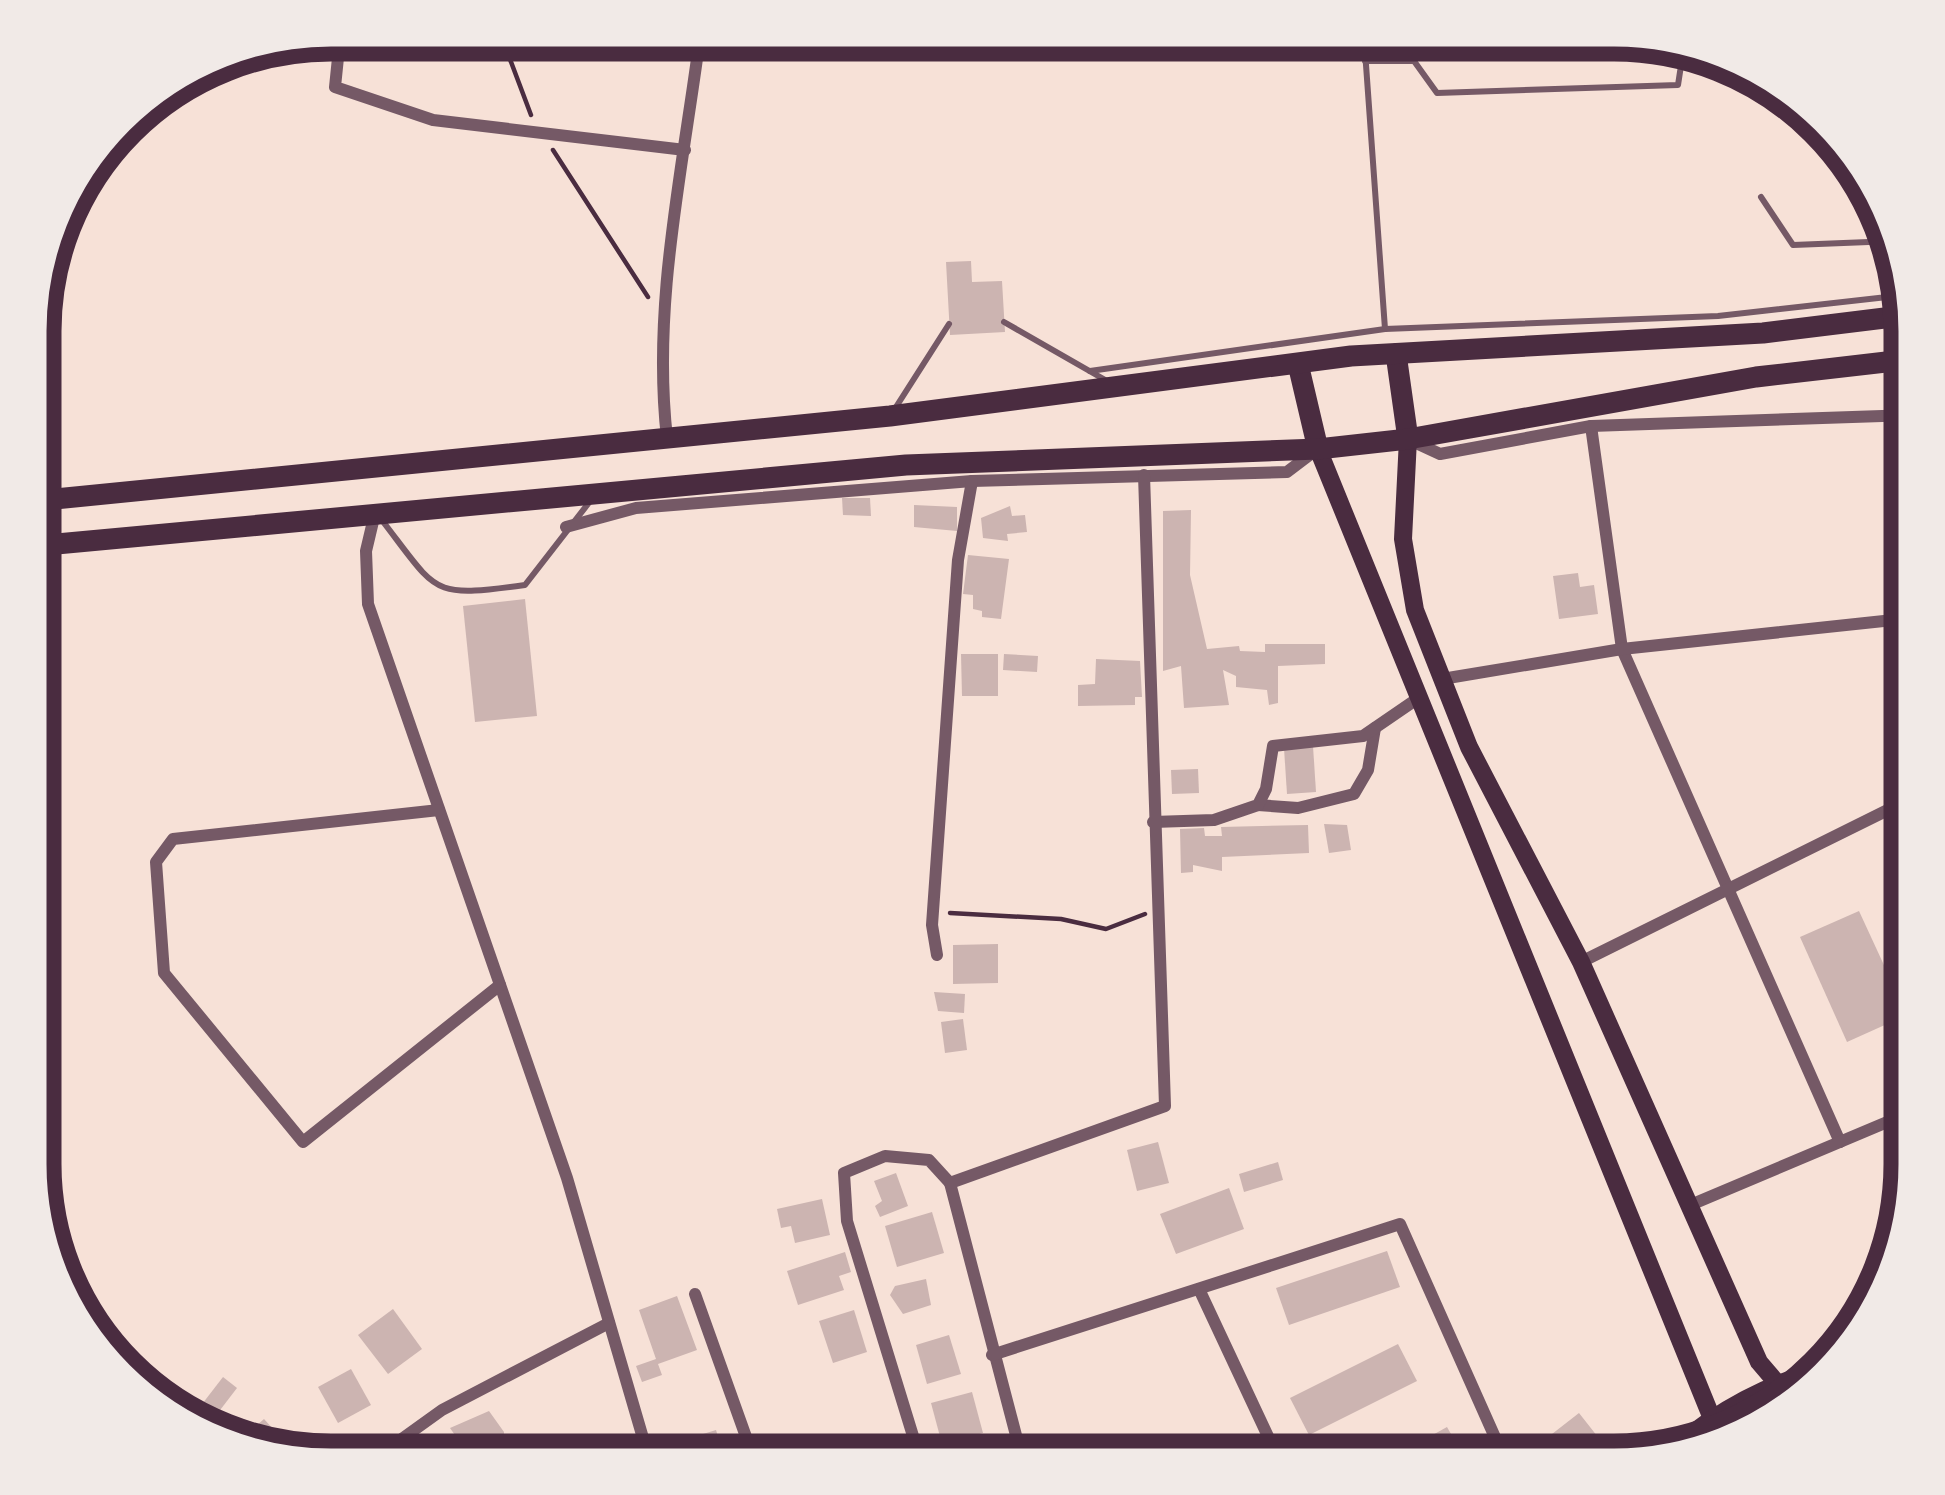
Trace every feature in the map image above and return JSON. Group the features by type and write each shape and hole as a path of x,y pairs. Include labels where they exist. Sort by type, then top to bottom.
{"highway":[{"path":"54,499 890,416 1396,354 1762,333 1890,317"},
{"path":"1396,354 1408,439"},
{"path":"54,544 600,489 906,465 1318,449 1408,439 1756,377 1891,361"},
{"path":"1298,364 1318,449"}],"main road":[{"path":"1408,439 1403,539 1415,610 1468,747 1581,962 1760,1362 1779,1386"},
{"path":"1318,449 1712,1423"},
{"path":"1698,1428 1711,1416 1766,1395"}],"street":[{"path":"338,54 335,87 433,121 685,150"},
{"path":"667,438 661,387 664,321 698,54"},
{"path":"1408,439 1440,454 1592,426 1891,416"},
{"path":"1592,426 1622,649 1840,1142"},
{"path":"566,527 636,508 972,481 1287,472 1318,449"},
{"path":"950,1183 1165,1106 1144,475"},
{"path":"937,955 933,912 958,560 972,481"},
{"path":"375,512 366,551 368,604 567,1178 644,1440"},
{"path":"1442,679 1622,649 1891,620"},
{"path":"1258,805 1267,789 1273,746 1364,736 1418,699"},
{"path":"1153,822 1214,820 1258,805 1298,808 1354,794 1368,770 1375,727"},
{"path":"1581,962 1890,809"},
{"path":"439,810 173,839 156,862 164,973 304,1142 500,985"},
{"path":"1688,1206 1890,1121"},
{"path":"914,1440 847,1221 844,1173 885,1156 928,1160 950,1183 1017,1441"},
{"path":"992,1354 1400,1224 1497,1441"},
{"path":"1199,1288 1270,1441"},
{"path":"695,1294 747,1440"},
{"path":"400,1440 442,1410 562,1343 609,1323"}],"lane":[{"path":"1365,55 1385,329"},
{"path":"1366,62 1414,61 1437,93 1678,85 1681,62"},
{"path":"1761,197 1793,245 1876,242"},
{"path":"1090,370 1385,329 1718,316 1888,298"},
{"path":"1004,322 1120,389"},
{"path":"890,416 949,324"},
{"path":"375,512 431,585 450,594 525,585 600,489"}],"path":[{"path":"507,54 521,99 664,321"},
{"path":"933,912 1060,919 1106,929 1157,909"}],"building":[{"path":"971,261 972,282 1002,281 1005,332 950,335 946,262"},
{"path":"842,498 870,498 871,516 843,515"},
{"path":"914,505 957,507 957,531 914,527"},
{"path":"1010,506 1012,516 1025,515 1027,532 1007,534 1008,541 983,538 981,518"},
{"path":"1191,510 1190,575 1207,649 1239,646 1240,651 1265,652 1265,644 1325,644 1325,664 1278,666 1278,703 1269,705 1267,690 1236,687 1236,676 1223,670 1229,705 1184,708 1181,666 1163,671 1163,511"},
{"path":"968,555 1009,559 1001,619 982,617 982,611 973,609 973,595 963,594"},
{"path":"1578,573 1580,587 1594,585 1598,614 1559,619 1553,576"},
{"path":"525,599 537,716 475,722 463,606"},
{"path":"961,654 998,654 998,696 962,696"},
{"path":"1004,654 1038,656 1037,672 1003,670"},
{"path":"1096,659 1140,661 1142,697 1135,697 1135,705 1078,706 1078,685 1095,684"},
{"path":"1313,746 1316,792 1287,794 1284,748"},
{"path":"1198,769 1199,793 1172,794 1171,770"},
{"path":"1324,824 1347,825 1351,850 1329,853"},
{"path":"1308,825 1309,853 1222,857 1222,871 1193,865 1193,872 1181,873 1180,829 1204,828 1205,836 1222,836 1221,827"},
{"path":"1859,911 1890,979 1890,1023 1847,1042 1800,937"},
{"path":"998,944 998,983 953,984 953,945"},
{"path":"934,992 965,994 964,1013 938,1011"},
{"path":"963,1019 967,1050 945,1053 941,1022"},
{"path":"1158,1142 1169,1183 1137,1191 1127,1150"},
{"path":"1278,1162 1283,1180 1244,1192 1239,1174"},
{"path":"896,1173 908,1206 880,1217 875,1206 882,1201 874,1181"},
{"path":"1229,1188 1244,1229 1176,1254 1160,1214"},
{"path":"822,1199 830,1235 795,1243 791,1226 781,1228 777,1209"},
{"path":"932,1212 944,1253 897,1267 885,1226"},
{"path":"1387,1251 1400,1287 1289,1325 1276,1288"},
{"path":"845,1252 851,1272 839,1276 844,1290 798,1305 787,1271"},
{"path":"926,1279 931,1305 903,1314 890,1295 895,1286"},
{"path":"677,1296 697,1350 658,1364 662,1375 642,1382 636,1366 656,1359 639,1310"},
{"path":"393,1309 422,1349 388,1374 358,1335"},
{"path":"854,1310 867,1352 833,1363 819,1321"},
{"path":"949,1335 961,1374 927,1384 916,1345"},
{"path":"1398,1344 1417,1381 1309,1435 1290,1398"},
{"path":"351,1369 371,1405 338,1423 318,1387"},
{"path":"223,1377 237,1388 216,1415 200,1407"},
{"path":"972,1392 983,1433 941,1440 931,1403"},
{"path":"489,1411 504,1432 504,1440 458,1440 450,1428"},
{"path":"1579,1413 1601,1441 1543,1441"},
{"path":"264,1419 280,1436 260,1432 252,1429"},
{"path":"1447,1427 1455,1441 1422,1441"},
{"path":"716,1430 719,1440 683,1440"}]}
